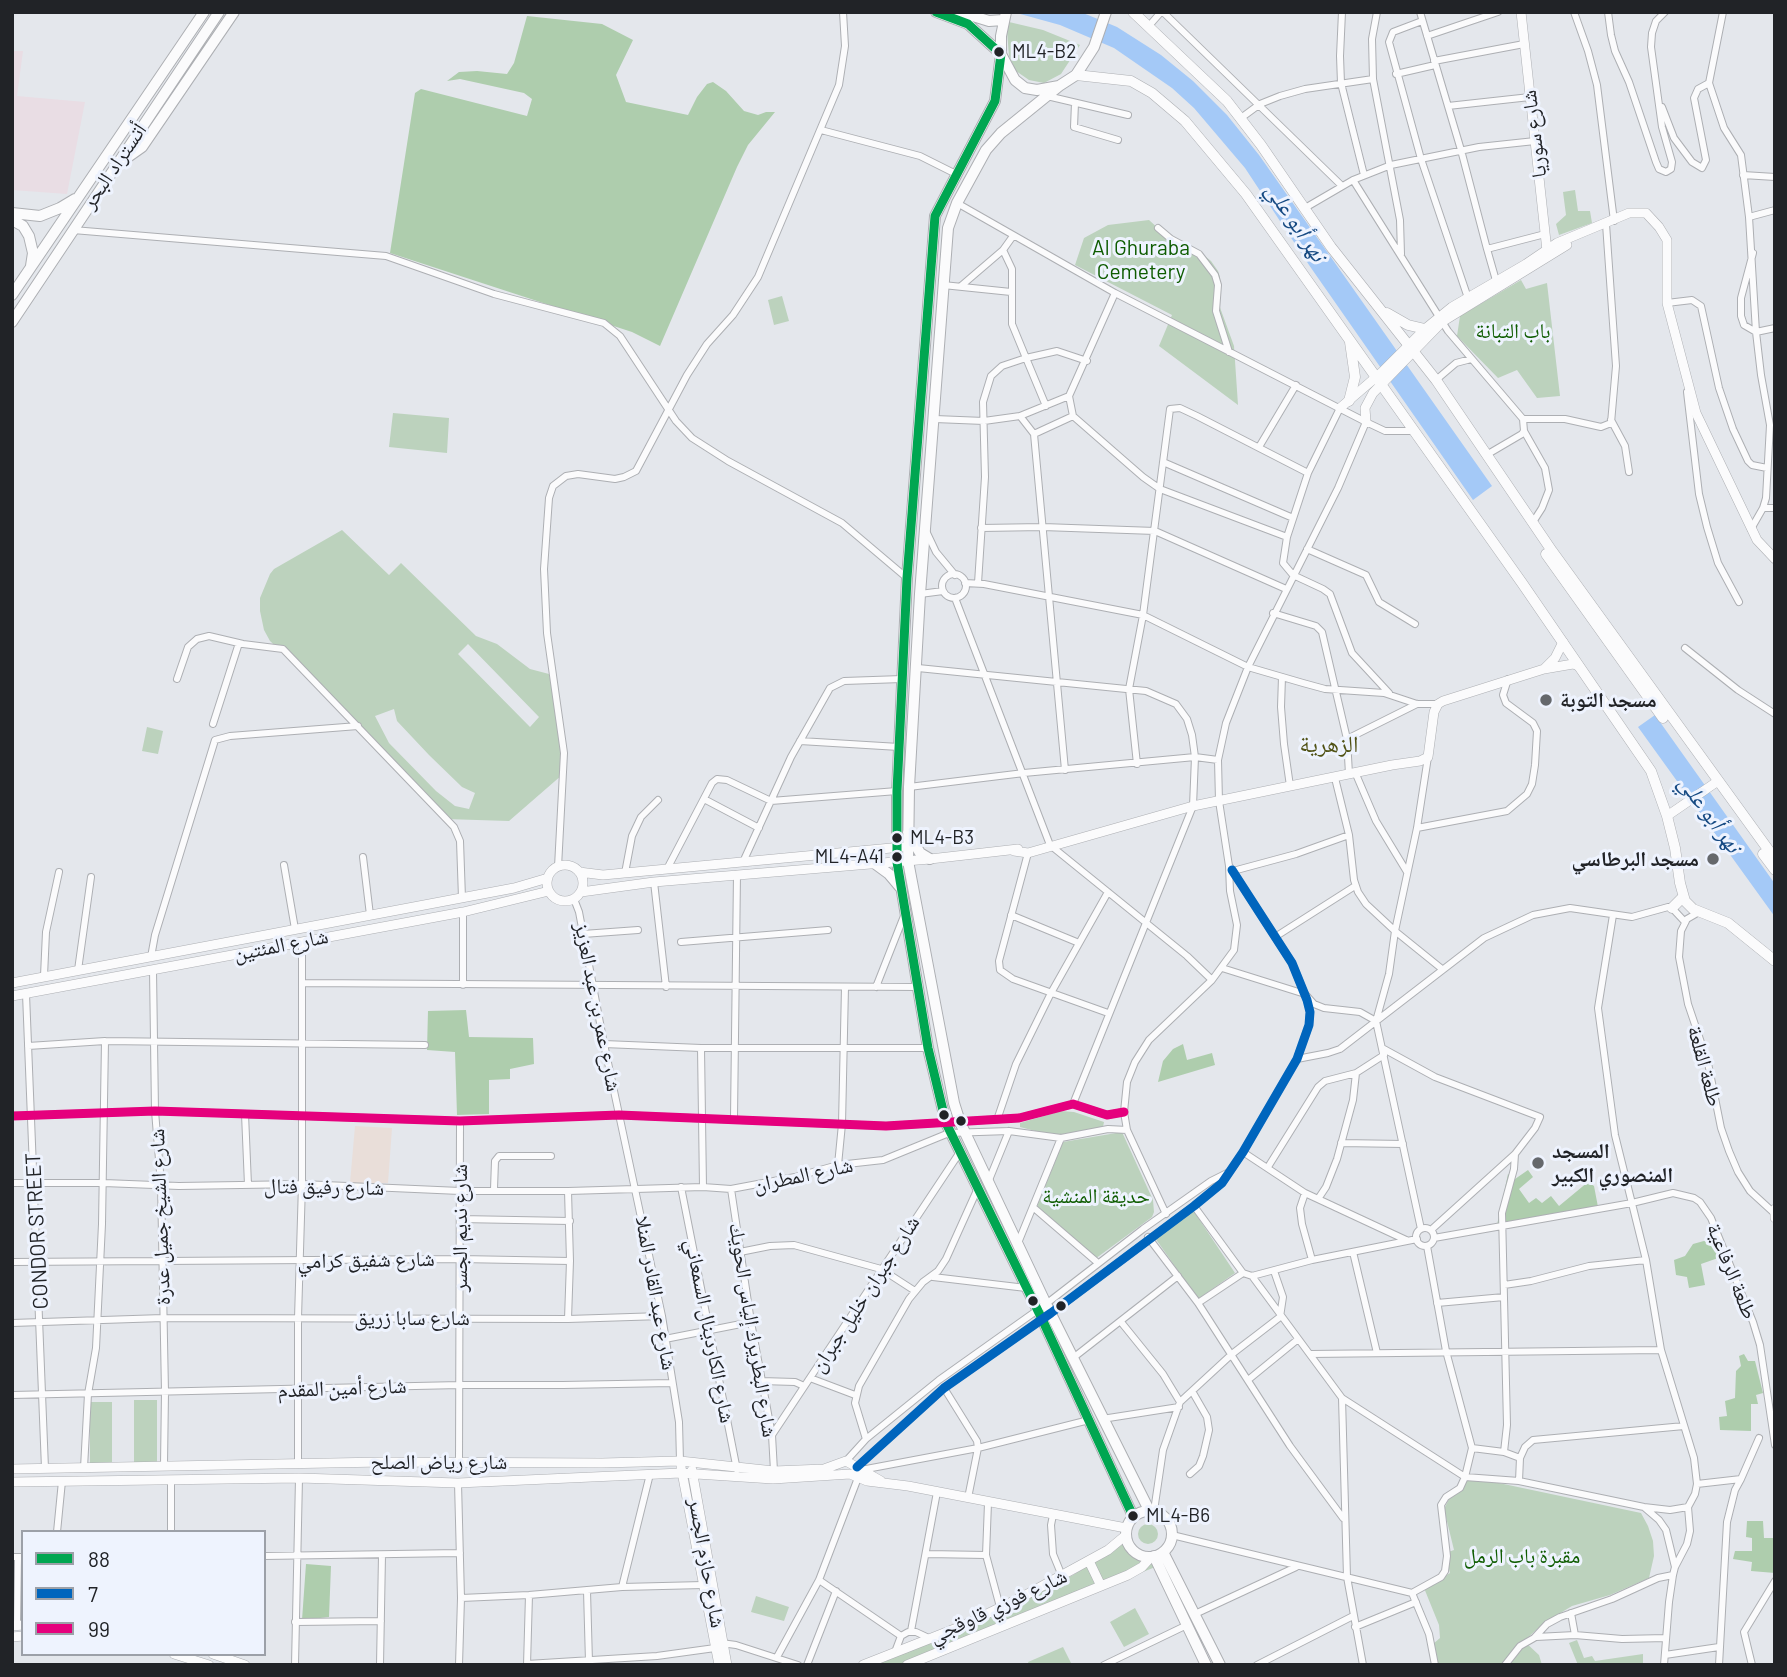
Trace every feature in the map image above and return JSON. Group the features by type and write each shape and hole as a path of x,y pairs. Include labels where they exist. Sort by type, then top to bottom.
{"highway":[{"name":"أتستراد البحر","path":"12,295 204,12"},
{"name":"أتستراد البحر","path":"12,322 219,12"},
{"path":"115,165 142,146 234,12"},
{"path":"936,12 968,24 1001,54 1014,80 1025,88 1037,90 1059,86"},
{"path":"960,12 989,21 1004,16 995,101 935,216 907,578 895,848 902,861 954,1102 962,1128 1017,1245 1089,1420 1133,1516"},
{"path":"1105,15 1094,47 1076,75 1001,133 986,150 957,203 948,228 920,594 908,847 902,861 900,887 928,1048 948,1128 1026,1287 1073,1358 1151,1510"},
{"path":"12,213 40,216 60,208 80,195"},
{"path":"12,220 23,226 29,236 33,253 30,268"},
{"path":"929,276 943,281"},
{"path":"908,832 920,853 930,859"},
{"path":"874,863 889,873 900,887"},
{"path":"1151,1510 1160,1513 1170,1522 1172,1535 1168,1547 1156,1555 1136,1553 1131,1549 1126,1532 1133,1516 1151,1510"},
{"path":"1156,1555 1195,1614 1220,1665"},
{"path":"1156,1555 1206,1665"}],"main road":[{"path":"1133,12 1241,118 1380,309 1547,554 1775,870"},
{"path":"1076,75 1131,81 1152,93 1185,121 1246,194 1349,338 1382,378 1412,431 1580,666 1651,771 1667,816 1683,897 1693,909 1728,923 1775,961"},
{"path":"1380,309 1408,325 1425,329"},
{"path":"1345,405 1355,377 1349,338"},
{"path":"1407,352 1436,380 1712,784 1775,859"},
{"path":"1672,908 1683,897"}],"street":[{"path":"843,12 845,46 842,72 821,130 758,277 733,315 700,355 636,471 615,479 578,474 566,476 553,486 549,498 544,569 547,633 564,753 558,866 548,878 549,891 557,899 568,901 577,896 654,883 1014,851 1050,845"},
{"path":"1148,27 1162,12 1342,186"},
{"path":"1342,12 1341,83 1364,175"},
{"path":"1377,12 1372,39 1373,79 1400,219 1401,256"},
{"path":"1420,12 1497,285"},
{"path":"1427,36 1498,12"},
{"name":"شارع سوريا","path":"1521,12 1548,252"},
{"path":"1523,419 1565,419 1601,427 1611,420 1616,366 1597,85 1574,12"},
{"path":"1608,12 1615,51 1629,82 1656,162 1659,169 1666,172 1671,169 1672,162 1662,127 1651,33 1665,12"},
{"path":"1723,12 1709,83 1724,128 1741,155 1753,253 1756,332 1761,375 1773,425 1763,508 1751,529"},
{"path":"1422,20 1393,32 1389,42 1421,159 1468,298"},
{"path":"1396,74 1524,44"},
{"path":"1241,118 1260,104 1305,89 1373,79"},
{"path":"1657,92 1674,138 1692,162 1702,168 1706,164 1694,97 1698,89 1709,83"},
{"path":"1047,96 1128,115"},
{"path":"1448,106 1530,97"},
{"path":"1075,103 1074,127 1118,140"},
{"path":"821,130 920,156 956,174"},
{"path":"1305,208 1353,180 1391,165 1461,150 1535,141"},
{"path":"1743,175 1775,177"},
{"path":"1353,180 1440,319 1523,419 1524,431 1545,468 1549,490 1533,522"},
{"path":"957,203 1115,293 1296,385 1345,405 1366,422 1385,431 1412,431"},
{"path":"1749,217 1775,210"},
{"path":"1407,352 1425,329 1548,252 1629,213 1641,212 1650,215 1660,227 1667,245 1667,303 1700,423 1757,540 1775,559"},
{"path":"1158,228 1171,239 1199,254 1215,275 1218,285 1216,311 1229,352"},
{"path":"72,230 386,256 507,298 604,323 620,336 684,430 700,444 842,523 907,578"},
{"path":"1487,249 1545,234"},
{"path":"961,286 1003,250 1013,236"},
{"path":"1003,250 1012,270 1012,324 1046,406"},
{"path":"1753,253 1740,306 1744,325 1756,332 1775,328"},
{"path":"943,281 1011,292"},
{"path":"1390,695 1352,653 1330,594 1293,575 1283,563 1287,537 1308,473 1345,405 1382,378 1440,319 1468,298 1497,285"},
{"path":"1115,293 1087,361 1069,396 1073,416 1160,489 1287,537"},
{"path":"1667,303 1692,300 1701,306 1719,388 1733,429 1748,461 1752,465 1767,468"},
{"path":"978,583 985,477 983,402 991,376 1002,366 1057,351 1087,361"},
{"path":"1436,380 1456,363 1471,359"},
{"path":"1166,1214 1126,1130 1124,1112 1127,1082 1135,1062 1158,1031 1212,980 1234,950 1237,933 1230,891 1231,868 1219,801 1219,760 1226,723 1273,613 1338,488 1366,422 1364,413 1367,402 1382,378"},
{"path":"1687,383 1699,494 1718,563 1739,602"},
{"path":"1259,447 1296,385"},
{"path":"935,419 984,421 1020,416 1069,396"},
{"path":"1137,764 1129,689 1143,615 1169,410 1173,407 1197,416 1308,473"},
{"path":"1020,416 1034,434 1065,770"},
{"path":"1034,434 1073,416"},
{"path":"1611,420 1625,446 1629,472"},
{"path":"1488,454 1524,431"},
{"path":"1163,462 1293,518"},
{"path":"1763,508 1775,508"},
{"path":"981,528 1154,531 1286,589"},
{"path":"925,529 936,552 955,575"},
{"path":"1307,549 1366,575 1379,602 1415,624"},
{"path":"948,576 961,577 965,583 964,593 955,598 943,591 943,581 948,576"},
{"path":"965,583 978,583 1143,615 1248,667 1325,689 1390,695 1417,705 1438,704 1544,669 1573,664 1580,666"},
{"path":"920,594 943,591"},
{"path":"955,598 1050,845 1147,922 1212,980"},
{"path":"1273,613 1320,629 1347,739 1352,773 1376,821 1407,872"},
{"path":"177,679 188,647 197,639 209,636 283,649 456,830 460,841 463,898"},
{"path":"1544,669 1555,658 1563,642"},
{"path":"213,724 239,643"},
{"path":"1685,648 1775,715"},
{"path":"918,668 1156,694 1181,708 1192,735 1195,757 1193,806 1073,1104"},
{"path":"1282,677 1283,744 1290,786"},
{"path":"743,862 800,740 830,688 837,683 852,680 902,679"},
{"path":"1417,828 1507,811 1527,794 1532,784 1537,731 1533,723 1506,703 1503,695 1508,679"},
{"path":"1431,1230 1434,1238 1432,1244 1419,1244 1417,1239 1421,1229 1376,1021 1389,974 1395,931 1417,828 1434,712 1438,704"},
{"path":"1347,739 1417,705"},
{"path":"151,957 155,935 215,740 230,736 358,726"},
{"path":"800,740 899,747"},
{"path":"909,788 1024,773 1195,757 1219,760"},
{"path":"1014,851 1028,853 1193,806 1420,761 1427,757"},
{"path":"1335,778 1349,835 1355,886 1366,904 1442,969"},
{"path":"667,869 712,783 721,779 771,802 897,792"},
{"path":"1667,816 1712,784"},
{"path":"704,799 759,828"},
{"path":"625,873 632,836 641,817 658,800"},
{"path":"1231,868 1296,854 1349,835"},
{"path":"558,866 570,866 579,872 603,875 908,847"},
{"path":"1028,853 999,961 1000,970 1013,979 1108,1013"},
{"path":"363,857 370,915"},
{"path":"284,865 295,929"},
{"path":"1126,1532 1054,1515 881,1482 846,1461 866,1439 939,1380 1044,1311 1194,1206 1222,1183 1243,1152 1297,1059 1310,1018 1310,1007 1297,972 1231,868"},
{"path":"44,976 46,932 59,872"},
{"path":"577,896 583,880 579,872"},
{"path":"734,1118 737,874"},
{"path":"78,970 91,877"},
{"name":"شارع المئتين","path":"12,983 463,898 538,883 548,878"},
{"path":"654,883 666,987"},
{"path":"1275,937 1355,886"},
{"name":"شارع المئتين","path":"12,996 463,912 549,891"},
{"path":"997,1120 1016,1064 1051,993 1108,892"},
{"name":"شارع عمر بن عبد العزيز","path":"577,896 619,1115"},
{"path":"412,907 414,921"},
{"path":"1297,1059 1334,1052 1484,938 1533,915 1570,908 1632,917 1661,908 1672,908 1685,922 1699,912"},
{"path":"463,912 463,985"},
{"path":"876,987 905,915"},
{"path":"1011,915 1079,943"},
{"path":"1613,915 1598,1008 1615,1135 1646,1260 1661,1350 1694,1458 1697,1484 1688,1507 1690,1531 1673,1575 1664,1665"},
{"name":"طلعة القلعة","path":"1685,922 1681,931 1679,957 1683,983 1710,1076 1721,1128 1738,1172 1751,1191 1774,1213"},
{"path":"583,934 639,930"},
{"path":"681,942 828,930"},
{"path":"298,1463 302,941"},
{"path":"1222,968 1305,994 1314,1004 1324,1008 1360,1012 1376,1021"},
{"name":"شارع الشيخ جميل عدرة","path":"153,970 155,1111 161,1184 164,1465"},
{"path":"303,984 919,987"},
{"path":"838,1166 842,1124 845,987"},
{"name":"CONDOR STREET","path":"26,994 45,1468"},
{"path":"84,1468 88,1394 96,1348 104,1182 105,1041"},
{"path":"28,1046 105,1041 425,1045"},
{"path":"604,1044 701,1048 928,1048"},
{"path":"701,1048 703,1186"},
{"path":"1268,1167 1318,1087 1325,1081 1356,1073 1383,1052"},
{"path":"1383,1052 1435,1077 1540,1117 1515,1154 1431,1230 1421,1229"},
{"path":"1318,1199 1332,1173 1353,1100 1356,1073"},
{"path":"962,1128 1019,1118 1073,1104 1107,1115 1124,1112"},
{"path":"12,1116 155,1111 460,1121 619,1115 1020,1131 1060,1138 1108,1129 1126,1130"},
{"path":"245,1114 248,1185"},
{"name":"شارع عبد القادر المنلا","path":"619,1115 662,1315 679,1422 681,1473"},
{"path":"1107,1115 1108,1129"},
{"path":"1019,1118 1020,1131"},
{"name":"شارع نديم الجسر","path":"459,1462 460,1121"},
{"name":"شارع المطران","path":"636,1190 703,1186 731,1189 795,1177 838,1166 883,1160 948,1128 962,1128"},
{"path":"988,1182 1009,1131"},
{"path":"1017,1245 1060,1138"},
{"path":"1341,1143 1403,1144"},
{"name":"شارع جبران خليل جبران","path":"772,1435 960,1152"},
{"path":"1243,1152 1305,1193 1407,1241"},
{"path":"1504,1452 1507,1425 1502,1213 1514,1169 1515,1154"},
{"path":"494,1189 495,1161 499,1156 551,1156"},
{"path":"777,1657 819,1580 859,1471 944,1388 1044,1311 1098,1263 1143,1229 1227,1173"},
{"name":"شارع رفيق فتال","path":"12,1183 302,1184 460,1191 636,1190"},
{"name":"شارع الكاردينال السمعاني","path":"681,1187 737,1471"},
{"path":"866,1439 856,1410 855,1395 915,1291 933,1277 950,1252 978,1188"},
{"name":"شارع البطريرك إلياس الحويك","path":"731,1189 751,1322 772,1435 774,1471"},
{"path":"568,1191 569,1319"},
{"path":"1305,1193 1300,1208 1312,1260"},
{"name":"طلعة الرفاعية","path":"1434,1238 1678,1193 1694,1198 1706,1210 1757,1334 1775,1445"},
{"path":"1194,1206 1243,1273 1252,1276 1312,1260 1417,1239"},
{"path":"1034,1208 1098,1263"},
{"path":"460,1219 570,1221"},
{"path":"1143,1229 1198,1303 1290,1446 1345,1520"},
{"path":"740,1252 794,1245 881,1269 915,1291"},
{"path":"1172,1535 1412,1593 1441,1577 1446,1571 1447,1556 1441,1505 1446,1497 1459,1490 1472,1448 1446,1351 1427,1246"},
{"path":"1353,1252 1377,1353"},
{"name":"شارع شفيق كرامي","path":"12,1262 460,1259 570,1261"},
{"path":"1504,1285 1589,1266 1646,1260"},
{"path":"1151,1510 1163,1450 1180,1405 1232,1354 1280,1317 1283,1297 1274,1271"},
{"path":"1198,1303 1243,1273"},
{"path":"1073,1358 1178,1276"},
{"path":"1252,1276 1342,1398 1465,1477 1519,1481 1644,1507 1670,1510 1688,1507"},
{"path":"933,1277 1026,1287"},
{"path":"1437,1303 1504,1297"},
{"name":"شارع سابا زريق","path":"12,1323 163,1318 569,1319 662,1315"},
{"path":"665,1339 751,1322"},
{"path":"1121,1322 1163,1374 1180,1405"},
{"path":"1248,1380 1297,1340"},
{"path":"1310,1354 1661,1350"},
{"path":"810,1378 855,1395"},
{"path":"761,1381 795,1382 804,1386"},
{"name":"شارع أمين المقدم","path":"12,1395 672,1383"},
{"path":"944,1388 975,1434 978,1448 968,1498"},
{"path":"1190,1474 1203,1456 1209,1430 1208,1416 1192,1391"},
{"path":"1342,1398 1347,1577 1363,1665"},
{"path":"1102,1419 1180,1405"},
{"path":"859,1471 978,1448 1089,1420"},
{"path":"1519,1481 1520,1458 1525,1447 1533,1440 1684,1426"},
{"path":"1719,1665 1727,1522 1735,1490 1759,1438"},
{"path":"1472,1448 1504,1452 1520,1458"},
{"name":"شارع رياض الصلح","path":"12,1469 364,1462 691,1461 773,1479 850,1474 859,1471"},
{"name":"شارع حازم الجسر","path":"691,1461 719,1665"},
{"name":"شارع رياض الصلح","path":"12,1482 299,1478 458,1483 824,1469 846,1461"},
{"path":"363,1480 364,1462"},
{"path":"602,1463 602,1476"},
{"path":"205,1479 206,1465"},
{"name":"شارع حازم الجسر","path":"681,1473 703,1585 718,1645 727,1665"},
{"path":"622,1587 650,1474"},
{"path":"295,1665 299,1478"},
{"path":"171,1479 171,1530"},
{"path":"1697,1484 1741,1479"},
{"path":"57,1530 62,1481"},
{"path":"458,1483 461,1598 459,1665"},
{"path":"911,1631 937,1492"},
{"path":"988,1503 986,1555 1000,1607"},
{"path":"1644,1507 1659,1520 1666,1531 1675,1566"},
{"path":"1054,1515 1051,1525 1053,1554 1062,1576"},
{"name":"شارع فوزي قاوقجي","path":"863,1665 931,1639 1024,1596 1108,1550 1126,1532"},
{"path":"266,1556 460,1553"},
{"path":"927,1554 986,1555"},
{"path":"380,1665 382,1555"},
{"name":"شارع فوزي قاوقجي","path":"907,1665 1136,1572 1156,1555"},
{"path":"18,1557 18,1625"},
{"path":"1089,1561 1101,1586"},
{"path":"1195,1614 1296,1567"},
{"path":"1534,1638 1547,1624 1572,1612 1612,1599 1658,1578 1673,1575"},
{"path":"819,1580 901,1636"},
{"path":"1752,1665 1744,1632 1775,1581"},
{"path":"461,1598 622,1587 703,1585"},
{"path":"587,1591 589,1662"},
{"path":"807,1665 836,1591"},
{"path":"1412,1593 1429,1634 1435,1665"},
{"path":"529,1595 527,1664 657,1656 718,1645 736,1645 798,1665"},
{"path":"1024,1596 1035,1603 1031,1614"},
{"path":"1355,1627 1416,1602"},
{"path":"1572,1612 1575,1635"},
{"path":"1256,1665 1353,1616"},
{"path":"295,1622 381,1621"},
{"path":"1104,1665 1187,1625"},
{"path":"895,1652 901,1636 911,1631 931,1639"},
{"path":"1505,1665 1520,1646 1542,1635 1665,1638"},
{"path":"1665,1655 1719,1647"},
{"path":"180,1656 209,1665"},
{"path":"657,1656 657,1665"},
{"path":"231,1657 245,1665"}],"shaded area":[{"path":"12,51 23,51 17,96 85,102 67,194 12,190"},
{"path":"355,1126 392,1128 388,1183 350,1183"}],"green space":[{"path":"527,16 602,24 633,40 616,75 626,102 688,115 697,97 707,84 713,82 726,91 744,111 758,115 775,112 748,145 737,167 660,346 632,332 390,253 415,93 421,89 527,116 532,99 524,93 460,79 447,81 459,72 507,74 514,63"},
{"path":"1009,22 1043,30 1080,45 1061,74 1044,83 1029,80 1016,71 1009,56"},
{"path":"1575,190 1578,211 1590,211 1592,223 1559,235 1556,224 1566,215 1563,192"},
{"name":"Al Ghuraba Cemetery","path":"1149,220 1183,251 1195,250 1201,253 1218,271 1218,302 1234,346 1238,405 1159,346 1172,315 1075,265 1084,238 1108,225"},
{"name":"باب التبانة","path":"1521,280 1526,289 1547,283 1560,396 1537,398 1517,370 1498,378 1457,336 1460,316"},
{"path":"782,296 789,321 774,325 768,300"},
{"path":"393,413 449,418 447,453 389,447"},
{"path":"342,530 389,575 401,563 476,636 497,644 530,669 549,674 558,716 562,775 509,821 445,819 357,723 270,641 264,630 260,598 274,569","holes":["468,644 539,717 530,727 458,654","394,709 397,721 429,755 462,787 475,793 469,809 455,806 436,791 389,743 375,716"]},
{"path":"147,727 163,731 158,754 142,751"},
{"path":"466,1010 469,1037 533,1038 534,1064 510,1069 510,1079 489,1080 489,1114 457,1115 455,1052 427,1050 428,1011"},
{"path":"1183,1044 1187,1060 1212,1053 1215,1065 1158,1082 1163,1061 1173,1049"},
{"path":"1061,1111 1074,1112 1104,1122 1103,1127 1058,1135 1020,1127 1020,1123"},
{"name":"حديقة المنشية","path":"1122,1132 1153,1200 1154,1212 1152,1217 1095,1259 1036,1209 1063,1142"},
{"path":"1528,1170 1533,1177 1519,1189 1529,1203 1536,1198 1542,1203 1551,1196 1559,1206 1588,1182 1594,1186 1598,1207 1497,1225 1508,1174 1515,1179"},
{"path":"1193,1210 1235,1273 1198,1299 1155,1238"},
{"path":"1711,1239 1721,1257 1701,1264 1705,1285 1689,1288 1687,1277 1676,1275 1674,1260 1685,1256 1693,1244"},
{"path":"1744,1354 1748,1361 1755,1361 1763,1393 1756,1395 1758,1404 1751,1404 1751,1431 1720,1430 1719,1417 1727,1416 1725,1401 1735,1398 1736,1371 1741,1366 1739,1356"},
{"path":"134,1400 157,1400 157,1466 134,1466"},
{"path":"90,1402 112,1402 112,1465 90,1465"},
{"name":"مقبرة باب الرمل","path":"1461,1475 1641,1513 1653,1541 1654,1556 1649,1578 1610,1595 1572,1606 1544,1623 1524,1641 1539,1655 1542,1665 1436,1665 1433,1644 1440,1638 1439,1625 1424,1588 1450,1573 1445,1553 1454,1550 1444,1509 1449,1499 1460,1492"},
{"path":"1747,1521 1763,1521 1764,1538 1773,1538 1775,1573 1751,1571 1752,1562 1733,1559 1735,1551 1752,1551 1752,1538 1746,1537"},
{"path":"1148,1524 1155,1527 1158,1534 1155,1541 1148,1544 1141,1541 1138,1534 1141,1527"},
{"path":"1125,1541 1134,1549 1163,1564 906,1665 854,1665 1043,1591"},
{"path":"306,1564 331,1566 329,1617 302,1620"},
{"path":"756,1596 789,1607 784,1621 751,1612"},
{"path":"1135,1608 1149,1634 1124,1647 1110,1622"},
{"path":"1577,1640 1584,1658 1592,1656 1595,1661 1643,1654 1643,1665 1578,1665 1569,1643"},
{"path":"1063,1647 1072,1665 1029,1665 1028,1662"}],"water":[{"name":"نهر أبو علي","path":"1013,12 1080,12 1088,15 1117,27 1161,55 1193,81 1227,115 1259,155 1492,486 1473,500 1309,265 1245,168 1194,108 1172,88 1114,48 1060,25"},
{"name":"نهر أبو علي","path":"1655,715 1775,884 1775,917 1638,727"}],"transit line":[{"name":"88","path":"936,12 968,24 1001,54 995,101 935,216 907,578 897,791 897,862 928,1048 946,1123 1042,1319 1133,1516"},
{"name":"7","path":"857,1467 944,1388 1051,1313 1194,1206 1222,1183 1243,1152 1297,1059 1309,1025 1310,1012 1292,963 1232,870"},
{"name":"99","path":"12,1116 155,1111 460,1121 619,1115 886,1126 1019,1118 1073,1104 1107,1115 1124,1112"}],"place":[{"name":"ML4-B2","path":"999,52"},
{"name":"مسجد التوبة","path":"1546,700"},
{"name":"ML4-B3","path":"897,838"},
{"name":"ML4-A41","path":"897,857"},
{"name":"مسجد البرطاسي","path":"1713,859"},
{"name":"المسجد المنصوري الكبير","path":"1538,1163"},
{"name":"ML4-B6","path":"1133,1516"}],"district":[{"name":"الزهرية","path":"1329,744"}]}
